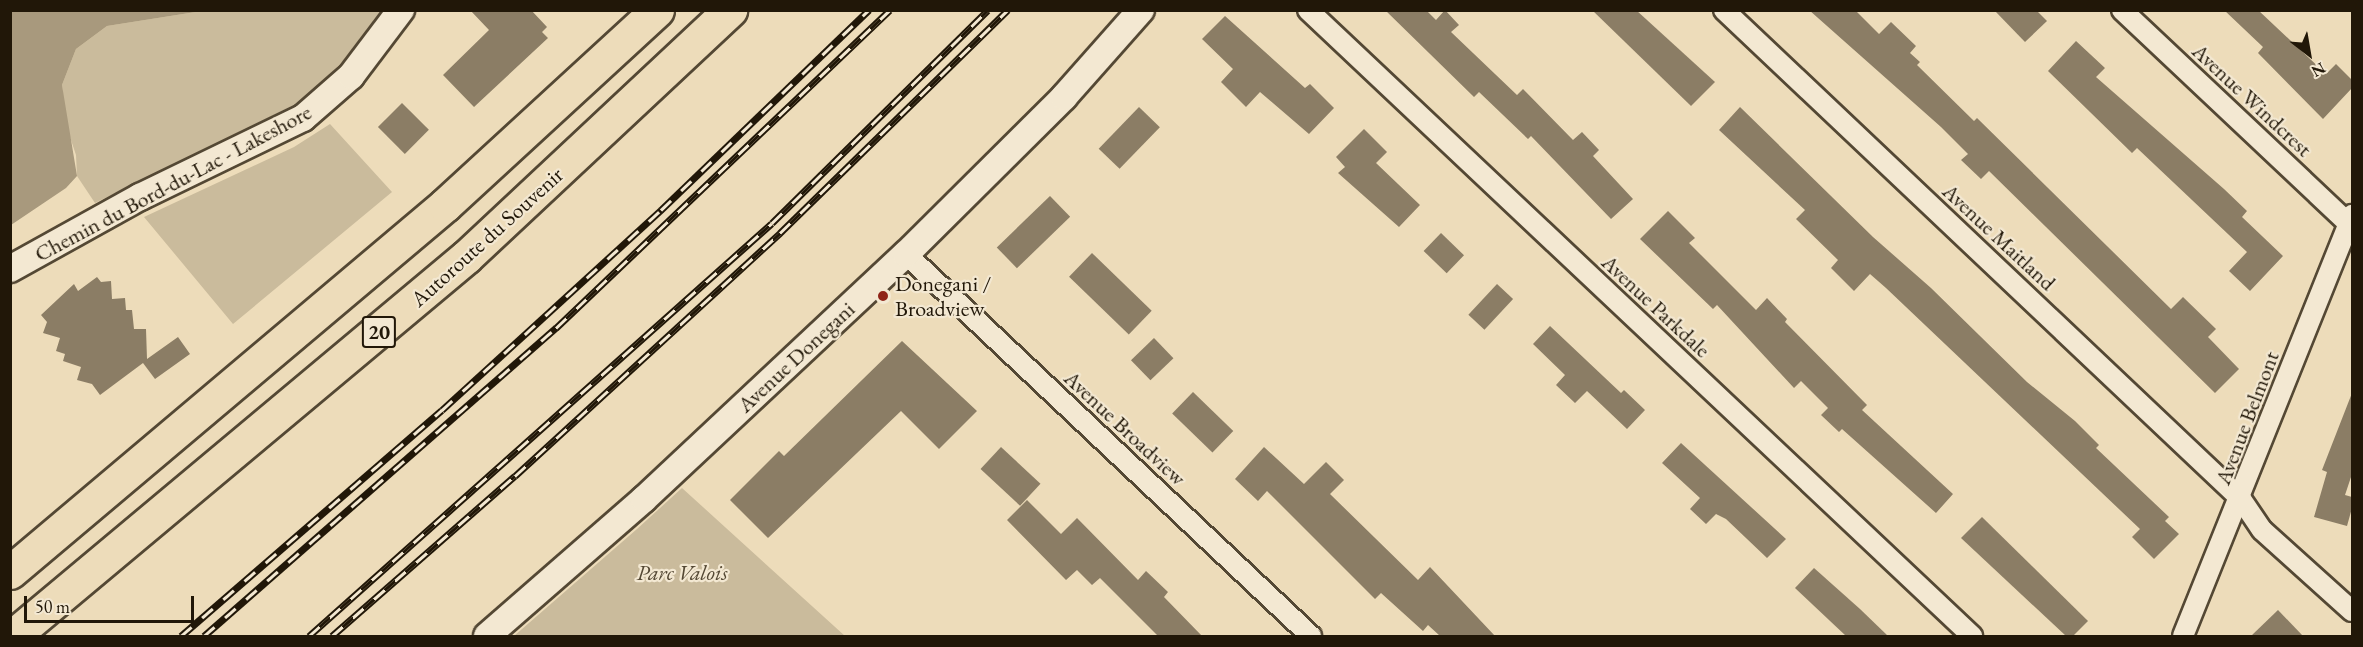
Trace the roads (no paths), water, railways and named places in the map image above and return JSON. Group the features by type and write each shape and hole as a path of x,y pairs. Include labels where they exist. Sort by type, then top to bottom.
{"highway":[{"path":"445,205 624,10"},
{"name":"20","path":"10,572 445,205 657,10"},
{"name":"Autoroute du Souvenir","path":"13,636 466,257 730,10"}],"street":[{"name":"Chemin du Bord-du-Lac - Lakeshore","path":"10,269 140,197 303,118 351,76 401,10"},
{"name":"Avenue Donegani","path":"487,636 644,499 906,254 1064,97 1142,10"},
{"name":"Avenue Parkdale","path":"1308,10 1972,636"},
{"name":"Avenue Maitland","path":"1724,10 2241,499 2262,530 2352,611"},
{"name":"Avenue Windcrest","path":"2122,10 2351,222"},
{"name":"Avenue Belmont","path":"2183,636 2241,499 2351,222"},
{"name":"Avenue Broadview","path":"906,254 1311,636"}],"railway":[{"path":"181,636 442,410 661,210 869,10"},
{"path":"204,636 556,328 890,10"},
{"path":"309,636 772,223 988,10"},
{"path":"332,636 515,476 780,233 1008,10"}],"place":[{"name":"Donegani / Broadview","path":"883,296"}],"park label":[{"name":"Parc Valois","path":"682,573"}]}
